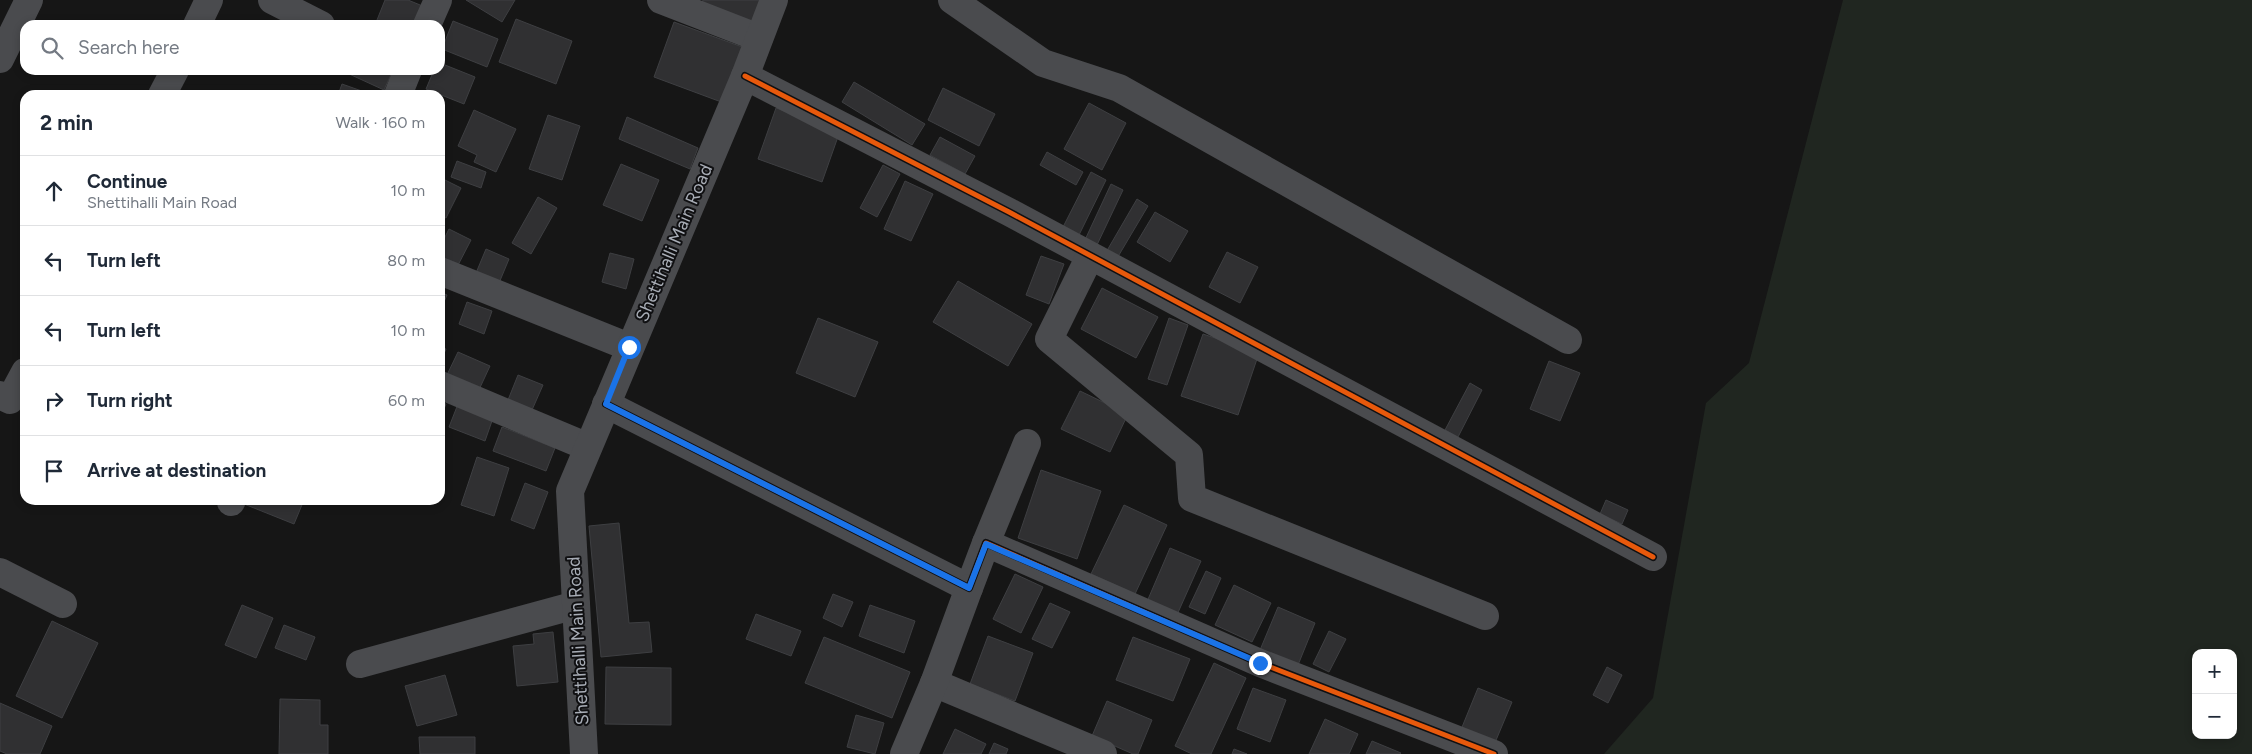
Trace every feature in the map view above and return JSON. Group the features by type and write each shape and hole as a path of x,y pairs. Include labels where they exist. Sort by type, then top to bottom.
{"street":[{"path":"0,59 29,0"},
{"path":"199,20 209,0"},
{"path":"272,0 312,20"},
{"path":"429,20 438,0"},
{"path":"661,0 759,38"},
{"name":"Shettihalli Main Road","path":"584,754 570,491 629,347 745,76 774,0"},
{"path":"952,0 1042,62 1119,88 1568,340"},
{"path":"164,90 172,75"},
{"path":"400,90 406,75"},
{"path":"745,76 1090,256 1653,557"},
{"path":"1090,256 1049,340 1189,455 1192,498 1485,616"},
{"path":"445,273 629,347"},
{"path":"0,395 10,400 20,381"},
{"path":"445,386 588,447"},
{"path":"606,404 969,588"},
{"path":"904,754 934,683 1026,443"},
{"path":"986,544 1260,663 1494,754"},
{"path":"0,572 63,604"},
{"path":"360,664 576,605"},
{"path":"934,683 1103,754"}],"shaded area":[{"path":"1843,0 2252,0 2252,754 1604,754 1653,698 1706,403 1749,363"}],"building":[{"path":"385,0 408,0 425,7 420,20 377,20"},
{"path":"466,0 515,0 502,22"},
{"path":"703,0 762,0 750,27 701,5"},
{"path":"516,19 572,41 556,84 499,62"},
{"path":"453,21 498,39 487,67 445,50 445,41"},
{"path":"674,22 745,48 724,103 654,77"},
{"path":"445,65 475,77 464,104 445,96 445,90 426,89 432,75 445,75"},
{"path":"351,75 391,75 384,90"},
{"path":"854,82 925,124 912,145 842,102"},
{"path":"342,84 359,90 340,90"},
{"path":"943,88 995,114 979,146 928,120"},
{"path":"1089,103 1126,123 1102,170 1064,149"},
{"path":"776,108 840,131 822,182 758,159"},
{"path":"474,110 516,129 496,172 474,162 477,155 458,146"},
{"path":"548,115 580,126 562,180 529,169"},
{"path":"627,117 698,148 690,169 619,139"},
{"path":"940,137 975,156 965,174 930,155"},
{"path":"1047,152 1083,172 1076,185 1040,165"},
{"path":"457,161 486,172 481,188 451,177"},
{"path":"621,164 659,180 642,221 603,205"},
{"path":"883,165 900,174 877,217 860,208"},
{"path":"1091,172 1106,180 1078,237 1062,229"},
{"path":"445,180 461,188 445,218"},
{"path":"905,181 933,194 911,241 884,229"},
{"path":"1111,184 1123,190 1096,247 1084,242"},
{"path":"538,197 557,208 531,254 512,243"},
{"path":"1137,199 1148,206 1116,260 1105,254"},
{"path":"1155,212 1188,231 1170,262 1137,242"},
{"path":"449,229 471,240 456,269 445,264 445,237"},
{"path":"486,249 509,259 499,283 476,273"},
{"path":"1227,252 1258,267 1240,303 1209,287"},
{"path":"610,253 634,259 626,289 602,282"},
{"path":"1041,256 1064,264 1049,304 1026,295"},
{"path":"958,281 1032,324 1008,366 933,322"},
{"path":"1102,288 1158,317 1136,358 1081,329"},
{"path":"467,302 492,311 484,334 459,324"},
{"path":"818,318 878,342 855,397 796,373"},
{"path":"1169,318 1188,325 1167,385 1148,379"},
{"path":"1203,334 1259,353 1238,415 1181,396"},
{"path":"458,352 490,366 477,394 445,379"},
{"path":"1549,361 1580,373 1560,421 1530,409"},
{"path":"518,375 543,385 532,410 508,400"},
{"path":"1470,383 1482,390 1458,437 1445,430"},
{"path":"1080,391 1128,414 1110,452 1061,429"},
{"path":"458,404 493,418 485,441 449,427"},
{"path":"502,427 555,448 546,471 493,451"},
{"path":"477,457 509,468 494,516 461,505"},
{"path":"1041,470 1101,491 1077,559 1018,538"},
{"path":"525,483 548,492 534,529 511,520"},
{"path":"1606,500 1628,510 1622,524 1600,514"},
{"path":"246,505 302,505 294,524"},
{"path":"1124,505 1167,525 1135,594 1091,574"},
{"path":"619,523 629,623 649,622 652,652 601,657 589,526"},
{"path":"1170,548 1201,561 1176,617 1146,604"},
{"path":"1206,571 1221,578 1205,614 1189,607"},
{"path":"1015,574 1043,587 1021,633 993,619"},
{"path":"1234,585 1271,603 1252,642 1215,625"},
{"path":"833,594 853,602 842,627 823,618"},
{"path":"1050,603 1070,612 1052,648 1032,639"},
{"path":"242,605 273,618 256,658 225,645"},
{"path":"870,605 915,621 904,653 859,636"},
{"path":"1278,607 1315,623 1298,665 1260,650"},
{"path":"756,614 801,631 791,656 746,639"},
{"path":"52,621 98,643 62,718 16,696"},
{"path":"284,625 315,637 306,660 275,648"},
{"path":"1329,631 1346,639 1329,672 1313,664"},
{"path":"553,632 558,682 517,686 513,646 534,644 533,634"},
{"path":"988,636 1033,653 1015,701 970,684"},
{"path":"824,637 910,672 892,718 805,683"},
{"path":"1133,637 1190,659 1173,701 1116,680"},
{"path":"1214,663 1246,678 1211,754 1192,754 1175,746"},
{"path":"606,667 671,668 671,725 605,724"},
{"path":"1607,667 1622,675 1608,703 1593,695"},
{"path":"445,675 457,715 417,726 405,686"},
{"path":"1253,688 1286,700 1270,742 1237,729"},
{"path":"1478,688 1512,702 1494,745 1460,732"},
{"path":"280,699 320,700 320,725 328,725 328,754 279,754"},
{"path":"1107,701 1152,720 1138,754 1133,754 1092,736"},
{"path":"0,703 52,726 40,754 7,754 0,751"},
{"path":"856,715 884,723 875,754 847,747"},
{"path":"1325,719 1358,734 1349,754 1309,754"},
{"path":"955,729 986,744 981,754 943,754"},
{"path":"419,737 475,737 475,754 420,754"},
{"path":"1372,741 1401,753 1366,754"},
{"path":"994,743 1008,749 1006,754 989,754"},
{"path":"1234,749 1247,754 1232,754"}],"cycle path":[{"path":"745,76 1009,212 1653,557"},
{"path":"606,404 969,588 986,543 1260,663 1494,754"}],"route":[{"path":"629,347 606,404 969,588 986,544 1260,663"}]}
